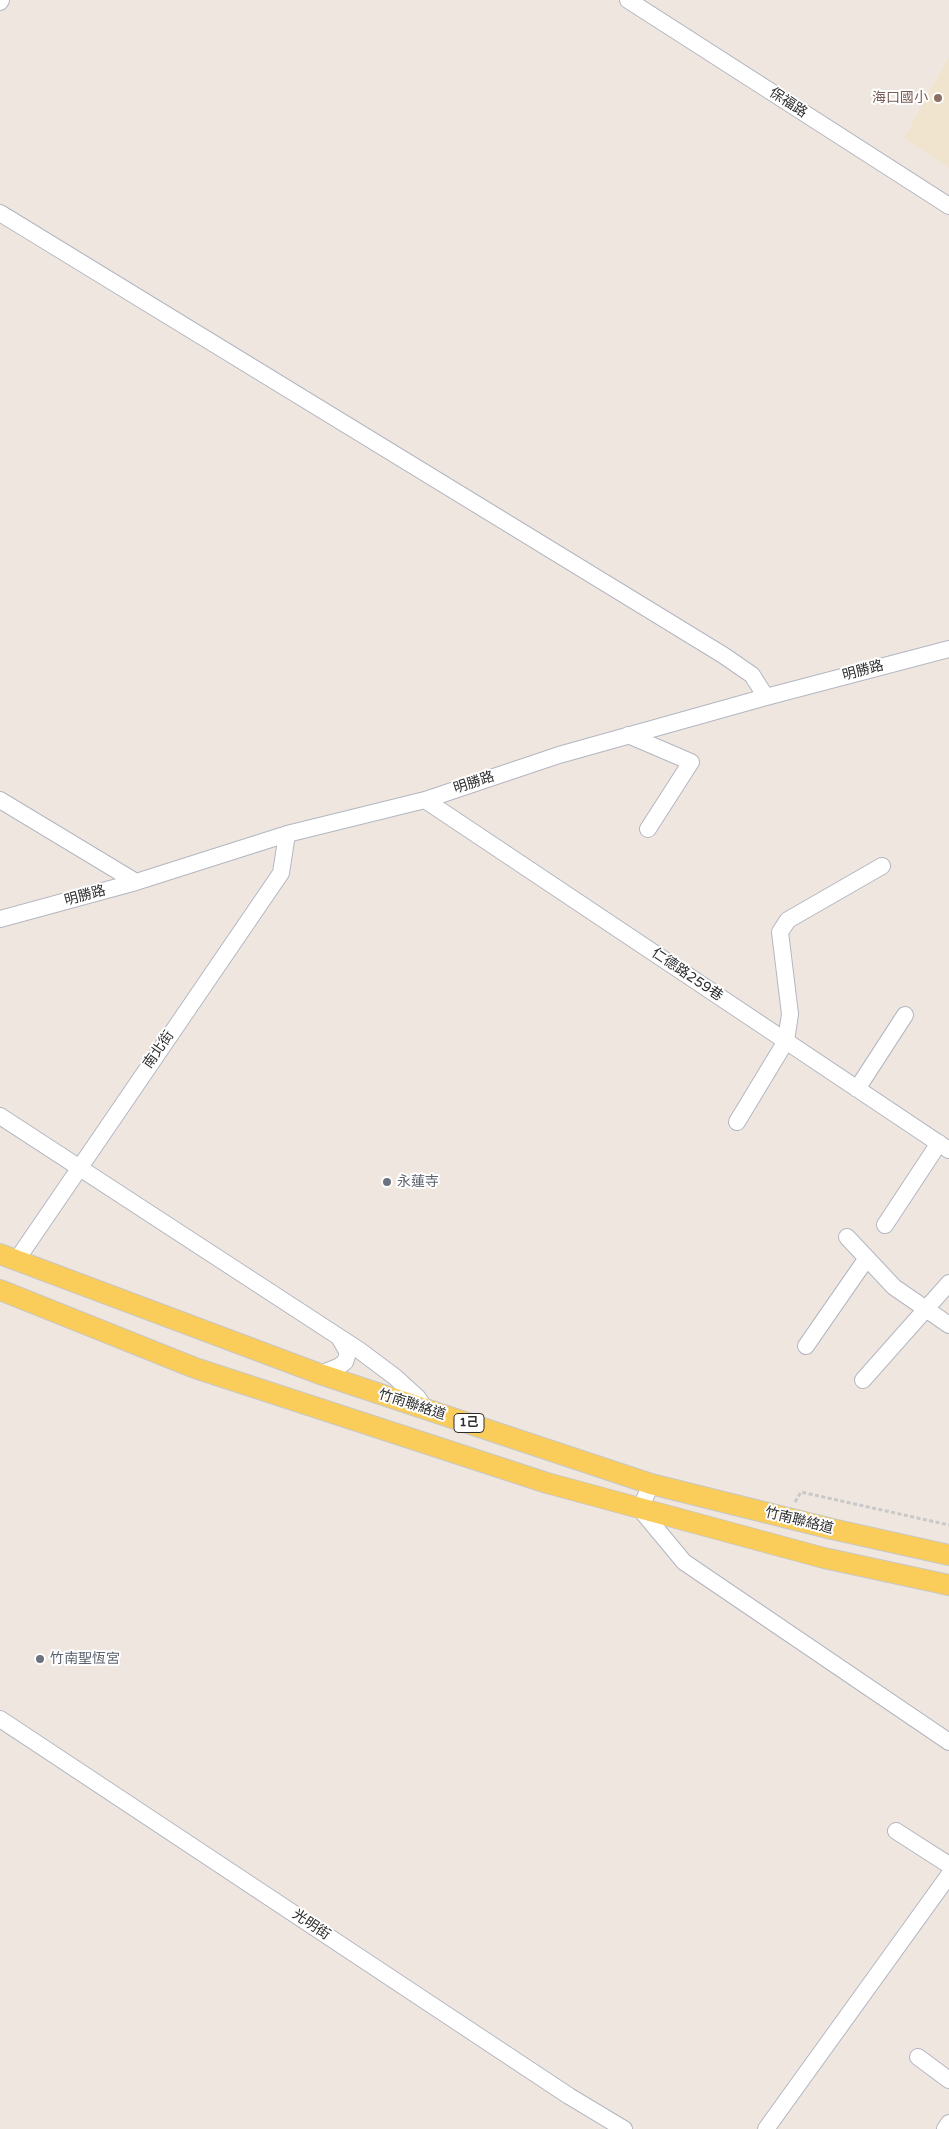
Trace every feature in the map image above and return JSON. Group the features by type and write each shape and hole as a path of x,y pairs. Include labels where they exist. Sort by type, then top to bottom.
{"main road":[{"name":"竹南聯絡道","path":"8,1257 320,1374 650,1484 785,1518 949,1555"},
{"name":"竹南聯絡道","path":"0,1290 195,1368 547,1483 824,1558 949,1585"}],"street":[{"name":"保福路","path":"628,0 949,206"},
{"path":"0,213 723,655 752,675 766,696"},
{"name":"明勝路","path":"0,920 136,882 287,834 425,800 560,755 628,735 766,696 949,648"},
{"path":"628,735 691,762 648,829"},
{"path":"0,800 136,882"},
{"name":"仁德路259巷","path":"425,800 944,1147"},
{"name":"南北街","path":"8,1257 79,1167 281,873 287,834"},
{"path":"737,1122 786,1041 790,1014 780,932 788,920 882,866"},
{"path":"857,1089 905,1015"},
{"path":"0,1116 339,1337 395,1376 418,1398 425,1409"},
{"path":"885,1225 944,1147"},
{"path":"847,1237 894,1286 949,1325"},
{"path":"806,1346 867,1258"},
{"path":"863,1380 949,1283"},
{"path":"320,1374 345,1362 348,1353 339,1337"},
{"path":"650,1484 640,1509 684,1562 949,1742"},
{"name":"光明街","path":"0,1719 560,2090 624,2129"},
{"path":"896,1831 949,1865"},
{"path":"766,2129 949,1875"},
{"path":"918,2057 949,2080"},
{"path":"945,2129 949,2123"}],"path":[{"path":"785,1518 801,1492 949,1526"}],"shaded area":[{"name":"海口國小","path":"949,57 949,168 904,138"}],"place":[{"name":"海口國小","path":"938,98"},
{"name":"永蓮寺","path":"387,1182"},
{"name":"竹南聖恆宮","path":"40,1659"}]}
